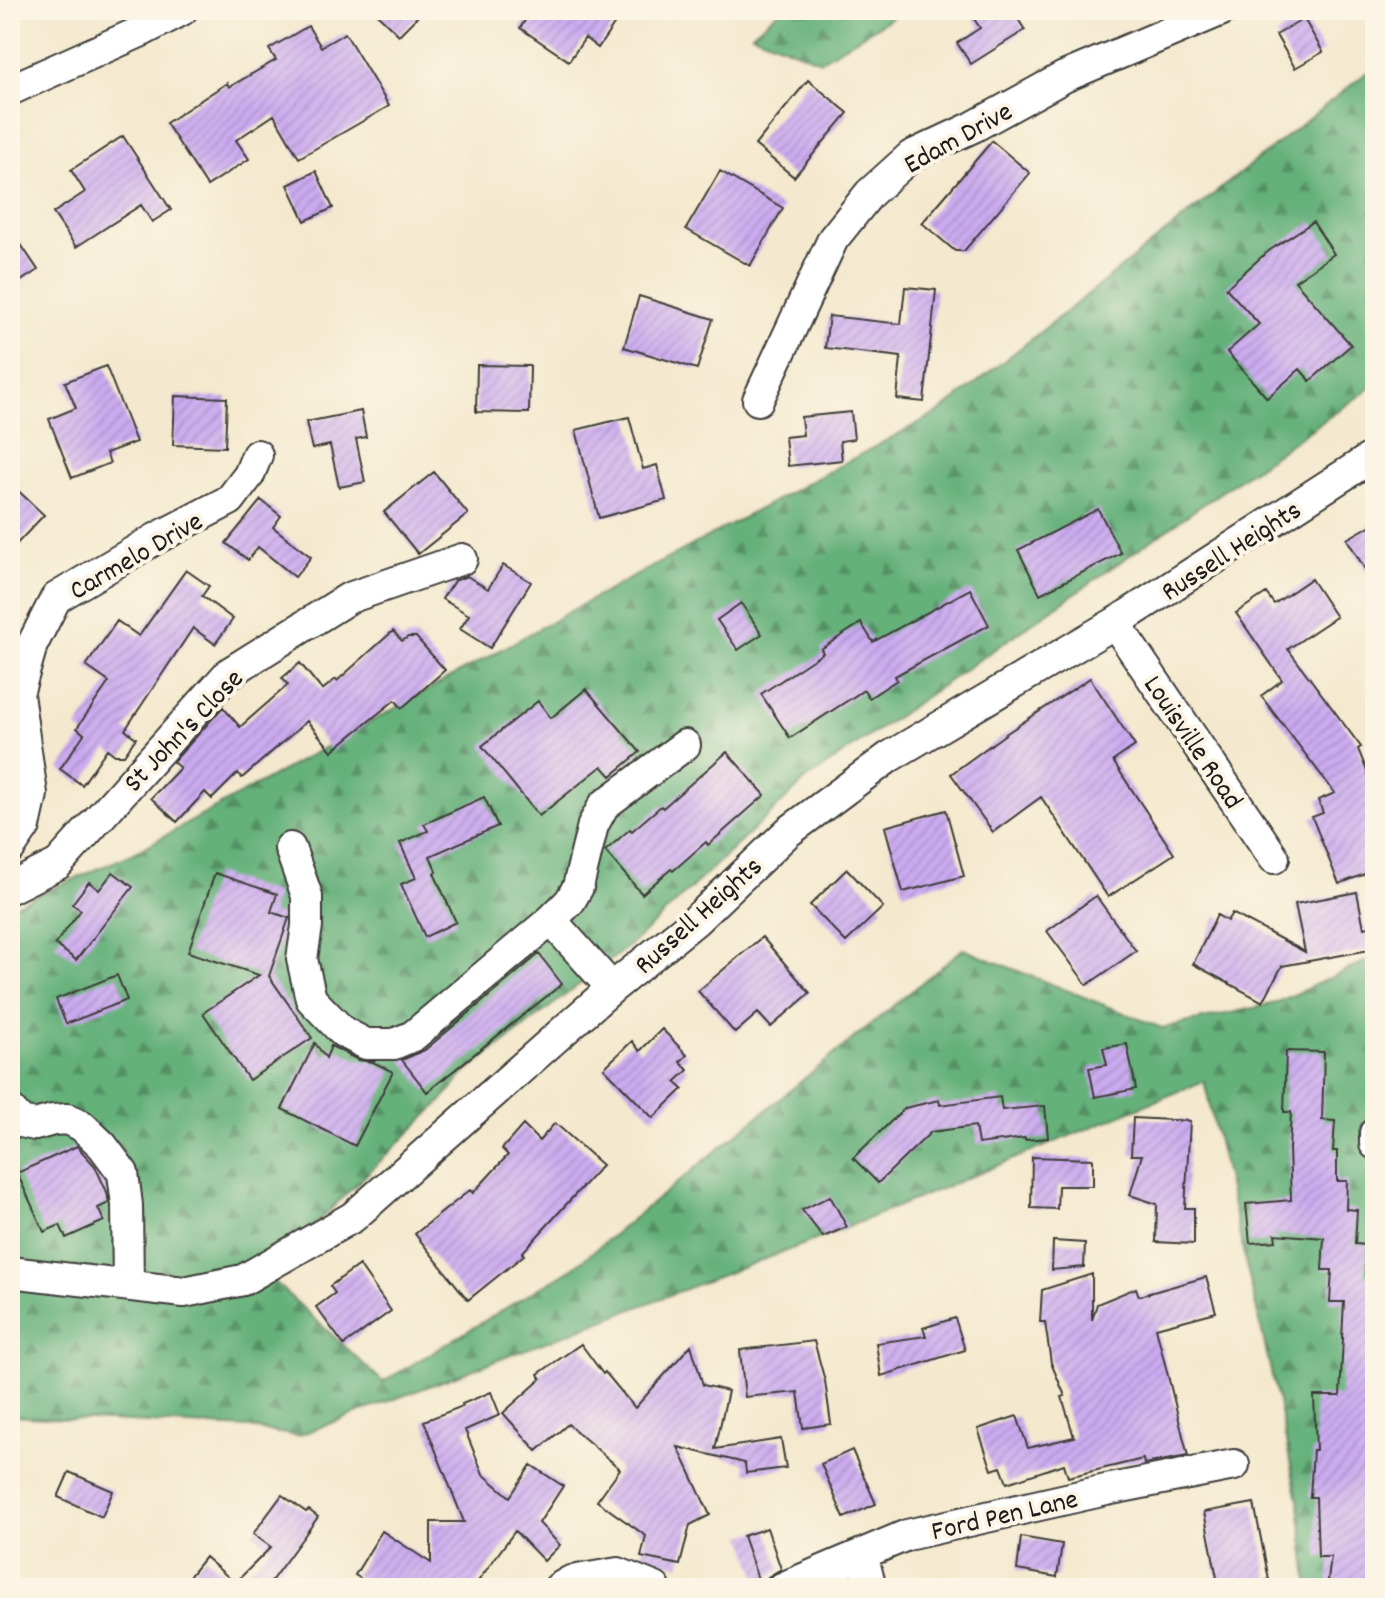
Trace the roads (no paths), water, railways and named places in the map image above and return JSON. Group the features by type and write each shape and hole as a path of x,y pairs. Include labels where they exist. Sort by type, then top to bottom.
{"street":[{"path":"10,90 182,10"},
{"name":"Edam Drive","path":"758,400 833,239 870,193 911,156 973,127 1064,77 1222,10"},
{"name":"Carmelo Drive","path":"10,848 25,826 32,794 18,694 32,645 56,598 157,538 230,500 249,475 257,455"},
{"name":"Russell Heights","path":"10,1272 184,1292 243,1280 353,1217 612,988 696,920 788,832 889,757 1115,623 1375,455"},
{"name":"St John's Close","path":"10,888 58,864 229,673 349,598 462,559"},
{"name":"Louisville Road","path":"1115,623 1274,858"},
{"path":"290,848 307,896 302,959 311,999 343,1032 366,1044 394,1044 413,1036 570,901 578,887 593,825 604,805 685,745"},
{"path":"551,920 612,988"},
{"path":"10,1110 21,1122 35,1125 68,1119 82,1126 102,1145 123,1173 127,1205 128,1285"},
{"path":"1375,1133 1375,1144"},
{"name":"Ford Pen Lane","path":"782,1588 907,1535 1234,1465"},
{"path":"862,1554 871,1588"},
{"path":"559,1588 571,1581 618,1573 655,1588"}]}
